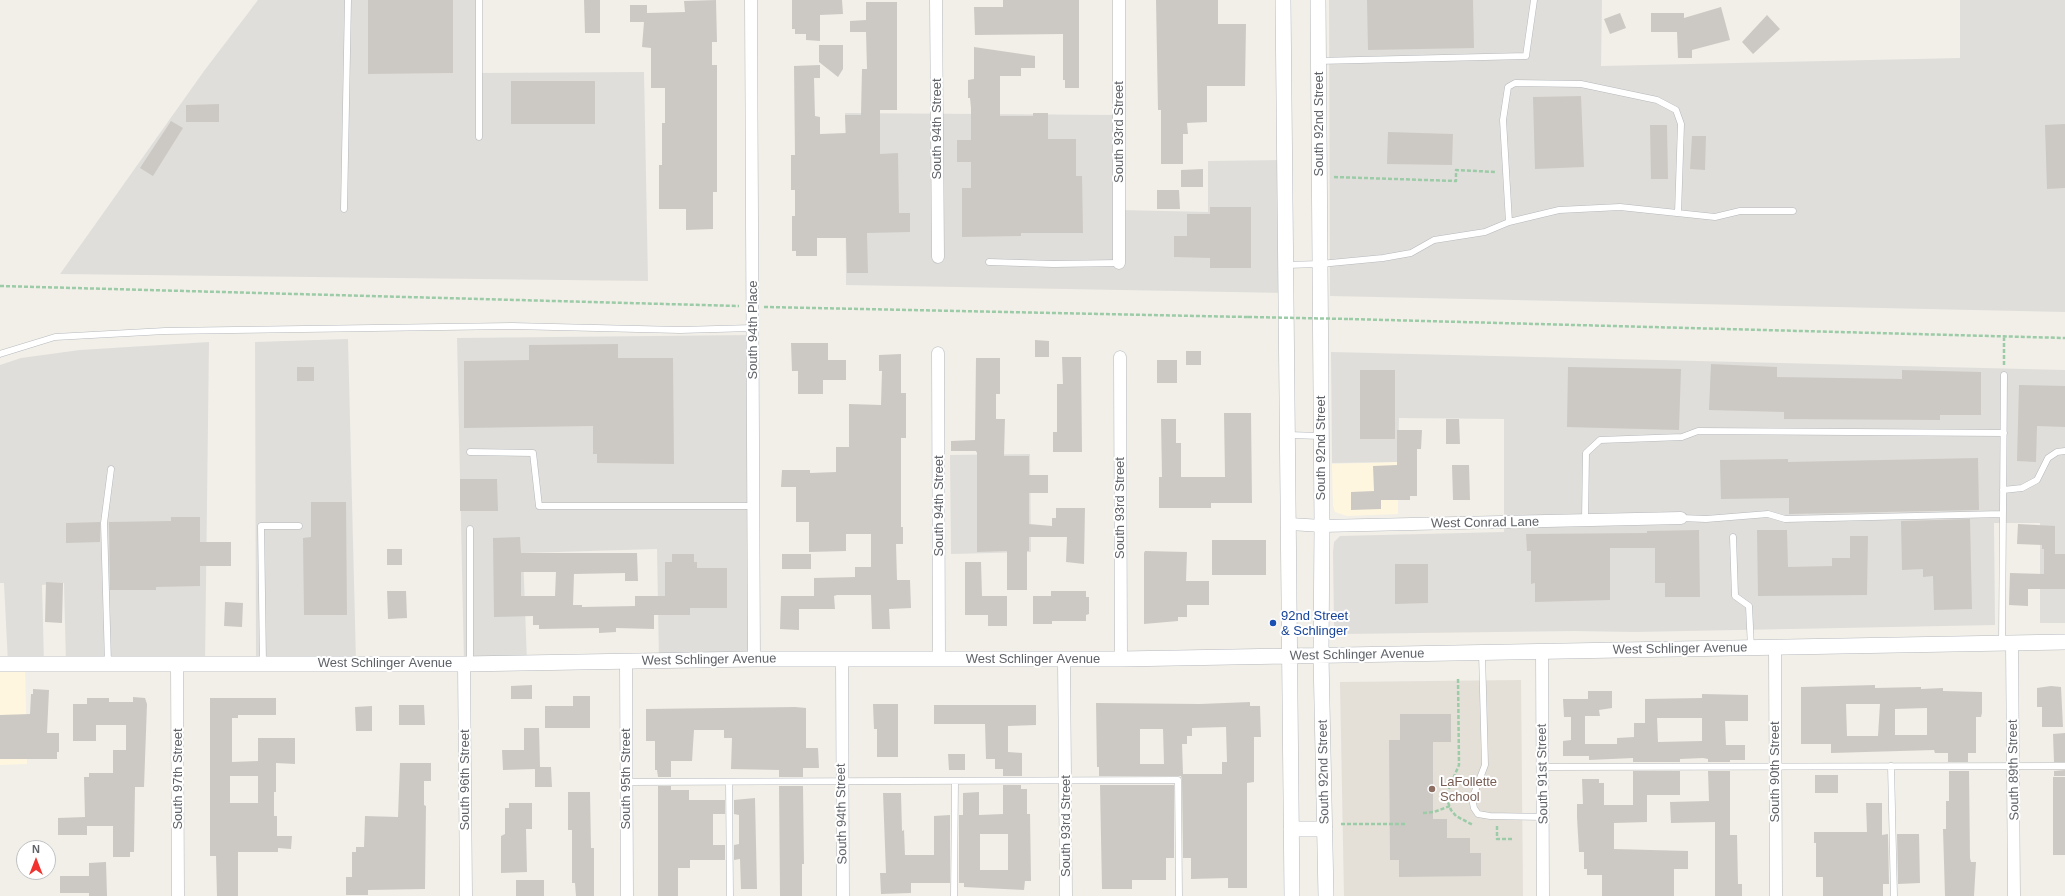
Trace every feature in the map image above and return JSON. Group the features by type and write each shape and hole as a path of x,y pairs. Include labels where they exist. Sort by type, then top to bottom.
{"street":[{"name":"South 94th Place","path":"751,0 754,660"},
{"name":"South 94th Street","path":"936,0 938,257"},
{"name":"South 93rd Street","path":"1119,0 1119,263"},
{"path":"1283,0 1290,524 1289,657 1292,896"},
{"name":"South 92nd Street","path":"1318,0 1322,526 1321,656 1326,896"},
{"name":"South 94th Street","path":"938,353 939,660"},
{"name":"South 93rd Street","path":"1120,357 1121,659"},
{"name":"West Conrad Lane","path":"1290,524 1322,526 1681,518"},
{"name":"West Schlinger Avenue","path":"0,664 467,664 754,660 1064,660 2065,642"},
{"name":"South 89th Street","path":"2007,643 2014,766 2014,896"},
{"name":"South 90th Street","path":"1775,648 1776,896"},
{"name":"South 91st Street","path":"1542,651 1543,896"},
{"name":"South 94th Street","path":"842,660 843,896"},
{"name":"South 93rd Street","path":"1064,660 1066,896"},
{"name":"South 95th Street","path":"626,661 627,896"},
{"name":"South 97th Street","path":"177,663 178,896"},
{"name":"South 96th Street","path":"466,896 467,664"},
{"path":"1291,829 1325,829"}],"lane":[{"path":"344,209 348,0"},
{"path":"479,0 479,137"},
{"path":"1318,61 1526,56 1534,0"},
{"path":"1509,222 1503,120 1508,87 1515,83 1581,84 1650,98 1676,110 1681,124 1678,213"},
{"path":"1286,265 1320,264 1411,254 1434,240 1485,232 1509,222 1559,210 1620,206 1715,217 1740,211 1793,211"},
{"path":"989,262 1053,264 1119,263"},
{"path":"0,354 55,337 165,331 512,326 680,330 753,328"},
{"path":"2004,375 2003,514 2007,643"},
{"path":"1585,520 1586,453 1600,440 1682,437 1698,431 2004,433"},
{"path":"1288,435 1321,436"},
{"path":"2003,490 2022,488 2038,480 2048,458 2057,452 2065,451"},
{"path":"470,452 533,453 539,506 754,506"},
{"path":"108,663 104,523 111,469"},
{"path":"1681,518 1706,519 1768,514 1785,519 2003,514"},
{"path":"263,663 261,526 299,526"},
{"path":"467,664 470,529"},
{"path":"1733,537 1736,596 1749,606 1751,648"},
{"path":"1482,652 1485,765 1472,799 1474,808 1478,814 1490,816 1543,817"},
{"path":"1890,766 1894,896"},
{"path":"1543,767 2065,766"},
{"path":"626,782 1178,780 1179,896"},
{"path":"954,896 955,781"},
{"path":"729,782 730,896"}],"path":[{"path":"1334,177 1456,181 1456,170 1507,172"},
{"path":"0,286 741,307"},
{"path":"768,308 1350,319 2065,338"},
{"path":"2004,337 2004,375"},
{"path":"1458,679 1459,765 1447,793 1450,806 1456,816 1475,825"},
{"path":"1423,813 1434,812 1450,806"},
{"path":"1341,824 1408,824"},
{"path":"1490,825 1497,825 1497,839 1513,839"}],"shaded area":[{"path":"258,0 479,0 479,73 644,72 648,281 60,274 204,71"},
{"path":"1329,0 1602,0 1601,66 1960,58 1960,0 2065,0 2065,312 1330,296"},
{"path":"845,113 1119,115 1119,210 1208,212 1208,161 1285,160 1287,293 846,285"},
{"path":"753,335 754,659 659,661 657,549 523,553 527,663 464,664 457,338"},
{"path":"348,339 356,663 256,663 255,342"},
{"path":"209,342 205,663 66,664 64,583 42,585 44,664 8,664 4,583 0,583 0,365 21,358 80,350"},
{"path":"1331,352 2065,370 2065,623 2040,623 2040,523 1994,523 1995,625 1635,632 1574,631 1338,633 1334,625 1333,552 1334,542 1340,536 1504,532 1504,419 1399,418 1398,462 1332,463"},
{"path":"1030,454 1031,552 951,554 950,455"},
{"path":"1398,462 1398,514 1347,516 1335,512 1333,506 1332,464"},
{"path":"0,664 25,664 27,764 0,765"},
{"name":"LaFollette School","path":"1521,680 1523,896 1344,896 1340,682"}],"building":[{"path":"368,0 453,0 453,73 368,74"},
{"path":"584,0 600,0 600,33 585,33"},
{"path":"716,0 717,42 712,42 712,65 717,65 717,192 713,192 713,229 686,230 686,209 659,209 659,165 662,165 662,123 665,123 665,88 651,88 651,48 642,47 644,22 630,22 630,5 647,5 647,13 685,12 684,1"},
{"path":"792,0 842,0 843,14 820,15 820,41 806,40 806,34 795,34 795,29 792,29"},
{"path":"1003,0 1079,0 1079,88 1065,88 1065,80 1063,80 1063,34 975,35 974,7 1003,7"},
{"path":"1156,0 1218,0 1218,24 1246,24 1245,86 1207,86 1207,122 1187,123 1188,134 1183,134 1183,164 1161,164 1161,110 1158,110"},
{"path":"1367,0 1473,0 1474,48 1368,50"},
{"path":"866,2 897,2 897,110 880,110 880,154 898,153 899,213 910,213 910,232 867,233 868,273 847,273 846,238 817,238 817,256 796,256 796,251 792,251 792,216 795,216 795,190 791,190 791,155 795,155 794,66 820,65 820,78 814,78 815,116 820,117 820,134 846,133 845,115 861,115 862,69 867,69 866,32 850,32 850,21 866,20"},
{"path":"1721,7 1730,40 1692,50 1692,58 1678,58 1677,32 1651,32 1651,13 1684,13 1684,18"},
{"path":"1620,13 1626,28 1610,34 1604,19"},
{"path":"1767,15 1780,29 1753,54 1742,42"},
{"path":"819,45 843,45 843,69 838,77 819,62"},
{"path":"974,47 1035,56 1035,68 1021,68 1021,76 1000,76 1000,116 1033,116 1033,113 1048,113 1048,139 1076,139 1076,176 1082,176 1083,233 1021,233 1021,236 962,237 962,188 971,188 971,162 957,162 957,140 971,140 971,108 970,98 968,98 968,80 974,79"},
{"path":"511,81 595,81 595,124 511,124"},
{"path":"1581,96 1584,167 1535,169 1533,97"},
{"path":"219,104 219,122 186,122 186,105"},
{"path":"171,121 183,128 153,176 140,168"},
{"path":"2065,124 2065,188 2047,189 2045,125"},
{"path":"1650,125 1667,125 1668,179 1651,179"},
{"path":"1388,132 1453,134 1452,165 1387,164"},
{"path":"1692,136 1706,136 1705,170 1690,169"},
{"path":"1203,169 1203,187 1181,187 1181,170"},
{"path":"1157,190 1179,190 1180,209 1157,209"},
{"path":"1210,207 1251,207 1251,268 1210,268 1210,258 1174,257 1174,236 1187,236 1187,214 1210,214"},
{"path":"1035,340 1049,341 1049,357 1035,357"},
{"path":"791,343 828,343 828,360 846,360 846,380 823,380 823,394 798,394 798,371 792,371"},
{"path":"618,344 618,358 673,358 674,464 597,463 597,454 593,454 593,426 464,428 464,361 529,360 529,345"},
{"path":"1186,351 1201,351 1201,365 1186,365"},
{"path":"901,354 901,393 906,393 906,438 901,438 901,527 903,527 903,544 896,544 897,580 910,580 911,608 889,609 890,629 872,629 871,595 837,595 834,596 835,609 799,609 799,630 780,629 781,596 814,596 814,578 855,577 855,567 871,567 871,534 846,534 846,551 809,552 809,522 796,522 796,487 781,487 782,470 810,470 810,473 836,472 836,447 849,447 849,404 881,405 882,371 879,371 879,355"},
{"path":"1062,357 1081,357 1082,452 1053,452 1053,432 1057,432 1057,384 1063,384"},
{"path":"976,358 1000,358 1000,394 996,394 996,419 1005,419 1004,456 1029,456 1029,475 1048,475 1048,493 1029,493 1029,524 1052,526 1052,518 1056,518 1056,508 1085,508 1084,564 1066,562 1067,537 1029,537 1029,551 1027,551 1027,590 1007,590 1007,551 977,552 977,453 976,451 951,451 951,441 975,440"},
{"path":"1157,360 1177,360 1177,383 1157,383"},
{"path":"1711,364 1777,367 1777,377 1902,379 1902,370 1981,372 1981,415 1940,415 1940,420 1784,419 1784,412 1709,410"},
{"path":"297,367 314,367 314,381 297,381"},
{"path":"1568,367 1681,369 1679,430 1567,427"},
{"path":"1360,370 1395,370 1395,439 1360,439"},
{"path":"2019,385 2065,386 2065,427 2037,426 2036,462 2017,461"},
{"path":"1224,413 1251,413 1252,503 1211,503 1211,508 1159,508 1159,477 1162,477 1161,419 1176,419 1176,443 1181,443 1181,477 1225,477"},
{"path":"1446,419 1459,419 1460,444 1446,444"},
{"path":"1397,430 1422,430 1421,449 1417,449 1417,496 1410,496 1410,500 1381,500 1381,509 1351,510 1351,492 1374,491 1373,466 1397,465"},
{"path":"1978,458 1979,510 1789,514 1789,498 1721,499 1720,460 1788,459 1788,462"},
{"path":"1452,465 1469,465 1470,500 1453,500"},
{"path":"460,479 497,479 498,511 460,511"},
{"path":"311,502 346,502 347,615 304,615 303,538 311,537"},
{"path":"171,517 200,517 200,542 231,542 231,566 200,566 200,586 156,587 156,590 110,590 109,522 171,521"},
{"path":"1970,519 1972,609 1934,610 1933,576 1923,577 1923,569 1902,570 1901,521"},
{"path":"100,522 100,542 66,543 66,523"},
{"path":"2018,524 2055,526 2055,554 2065,554 2065,589 2028,589 2028,606 2009,605 2010,573 2044,574 2044,549 2042,549 2042,545 2017,544"},
{"path":"1699,530 1700,597 1665,597 1665,583 1655,583 1655,548 1610,548 1610,600 1535,602 1535,583 1531,584 1531,551 1527,551 1526,534 1647,533 1647,531"},
{"path":"1757,530 1787,530 1788,567 1832,566 1832,558 1850,558 1850,536 1868,536 1867,595 1758,596"},
{"path":"520,537 521,553 637,553 638,581 625,581 625,573 574,574 573,605 582,605 582,607 635,606 635,596 665,596 665,562 672,562 672,554 694,554 694,562 697,562 697,568 727,568 727,608 690,608 690,615 654,615 654,629 616,628 616,632 599,633 599,628 539,629 539,625 533,625 533,616 494,617 493,538","holes":["521,572 556,572 555,596 521,596"]},
{"path":"1212,540 1266,540 1266,575 1212,575"},
{"path":"387,549 402,549 402,565 387,565"},
{"path":"1145,551 1187,552 1186,581 1209,581 1209,605 1187,605 1187,617 1178,617 1178,621 1144,624"},
{"path":"782,554 811,554 811,569 782,569"},
{"path":"965,562 981,562 982,596 1007,596 1007,626 988,626 988,615 965,615"},
{"path":"1395,564 1428,564 1428,603 1395,604"},
{"path":"46,582 63,583 62,623 45,622"},
{"path":"387,591 406,591 407,618 388,619"},
{"path":"1051,591 1086,591 1086,597 1089,597 1089,614 1086,615 1086,621 1052,621 1052,624 1033,624 1033,596 1051,596"},
{"path":"225,602 243,603 242,627 224,626"},
{"path":"532,685 532,699 511,699 511,686"},
{"path":"1875,685 1875,688 1921,687 1921,689 1943,688 1943,691 1982,692 1982,713 1981,717 1976,717 1976,753 1968,753 1968,762 1948,762 1948,753 1935,753 1934,750 1831,753 1831,744 1801,744 1801,687","holes":["1846,704 1880,704 1878,736 1847,736","1927,708 1927,735 1895,735 1895,709"]},
{"path":"2051,686 2061,687 2063,727 2042,727 2042,707 2037,707 2037,688"},
{"path":"33,689 49,690 47,733 59,733 59,752 57,752 57,759 0,759 0,715 30,714 31,694 33,694"},
{"path":"1588,691 1612,691 1612,708 1599,710 1600,716 1585,716 1585,744 1617,744 1617,738 1634,737 1634,723 1645,723 1645,699 1702,698 1702,694 1748,695 1748,721 1725,721 1726,745 1745,745 1745,760 1708,762 1708,759 1703,758 1680,759 1680,762 1633,762 1633,758 1589,760 1589,756 1563,756 1563,741 1571,740 1571,717 1564,717 1563,699 1588,699","holes":["1657,718 1702,718 1702,741 1658,742"]},
{"path":"573,696 590,696 590,728 545,728 545,706 573,706"},
{"path":"133,697 145,698 147,704 144,787 135,787 134,852 130,852 130,857 113,857 113,826 87,826 87,835 58,835 58,818 85,817 84,777 89,777 89,773 113,773 113,750 126,750 126,725 96,725 96,741 73,741 73,704 87,704 87,698 109,698 109,702 133,702"},
{"path":"210,698 276,698 276,715 238,715 238,718 232,718 232,762 258,761 258,738 295,738 295,764 276,763 276,792 274,792 274,816 277,816 277,836 292,836 291,849 278,848 278,852 238,852 238,896 217,896 216,856 210,856","holes":["230,776 258,776 258,803 230,803"]},
{"path":"1250,702 1250,706 1260,706 1261,737 1254,737 1254,782 1247,783 1247,888 1228,888 1228,878 1191,879 1191,858 1183,858 1181,776 1099,776 1099,767 1097,767 1096,703 1200,704","holes":["1226,727 1227,762 1222,762 1222,774 1183,774 1182,744 1187,744 1187,736 1192,736 1192,728","1140,729 1163,729 1164,764 1140,764"]},
{"path":"873,704 898,704 898,757 877,757 877,729 874,729"},
{"path":"399,705 424,705 425,725 399,725"},
{"path":"934,705 1036,705 1036,725 1008,726 1008,752 1022,753 1022,776 1003,776 1003,769 995,769 995,759 986,759 985,724 934,724"},
{"path":"372,706 372,731 356,731 355,707"},
{"path":"806,708 806,748 818,748 819,768 803,768 803,777 779,777 779,770 731,769 732,738 724,738 724,730 694,730 692,761 671,761 671,777 658,777 657,770 655,770 655,741 646,741 646,709"},
{"path":"1400,714 1451,714 1451,742 1433,742 1433,819 1447,819 1447,838 1470,838 1470,853 1481,853 1481,876 1399,877 1399,860 1390,860 1389,740 1400,740"},
{"path":"524,728 539,728 540,767 551,767 552,787 535,787 535,769 503,770 502,750 524,750"},
{"path":"2065,733 2065,762 2054,762 2053,734"},
{"path":"948,754 965,754 965,770 949,770"},
{"path":"400,763 431,763 431,781 424,781 424,805 426,806 425,889 368,890 368,895 346,895 346,877 352,877 352,852 356,852 356,847 364,847 365,816 398,817"},
{"path":"2065,770 2065,776 2054,776 2054,771"},
{"path":"1633,771 1680,771 1680,795 1647,795 1647,822 1614,823 1614,849 1688,851 1688,869 1674,869 1674,896 1602,896 1602,875 1587,875 1587,869 1584,869 1584,852 1579,852 1577,817 1577,804 1583,804 1582,779 1599,779 1599,783 1604,783 1604,805 1633,805"},
{"path":"1708,771 1730,771 1730,835 1737,835 1738,884 1742,884 1742,896 1715,896 1715,822 1671,823 1670,802 1709,801"},
{"path":"1949,771 1969,771 1970,858 1971,862 1976,862 1974,896 1945,896 1943,829 1946,829 1946,801 1949,801"},
{"path":"1815,775 1838,775 1838,793 1815,793"},
{"path":"2053,777 2065,777 2065,855 2053,855"},
{"path":"1003,785 1021,785 1021,789 1027,789 1027,814 1030,814 1031,881 1025,881 1024,890 964,887 964,883 959,883 959,815 963,815 963,793 979,792 979,815 1003,814","holes":["980,834 1008,834 1008,870 980,870"]},
{"path":"1100,785 1174,785 1174,858 1166,858 1166,880 1132,880 1132,889 1102,889"},
{"path":"658,786 671,786 671,790 689,790 689,800 725,800 725,814 713,814 713,845 725,845 725,860 690,860 690,868 678,868 678,896 658,896"},
{"path":"779,786 803,786 804,864 802,864 802,896 780,896"},
{"path":"568,792 590,792 591,848 594,848 594,896 576,896 575,883 572,883 572,830 568,830"},
{"path":"883,793 901,793 902,831 904,830 905,855 934,855 934,816 950,815 950,883 911,883 911,893 881,894 880,873 886,873"},
{"path":"755,798 757,889 741,889 740,859 734,860 734,845 739,844 739,815 734,814 734,800"},
{"path":"509,803 532,803 532,829 526,829 527,872 501,873 501,836 505,834 505,808 509,808"},
{"path":"1866,803 1882,803 1882,835 1888,834 1889,884 1883,884 1883,896 1823,896 1823,877 1816,877 1816,843 1814,843 1814,832 1867,832"},
{"path":"1897,834 1919,834 1920,883 1898,884"},
{"path":"106,862 107,896 89,896 89,893 60,893 60,876 89,876 89,863"},
{"path":"516,880 544,880 544,896 516,896"}],"place":[{"name":"92nd Street & Schlinger","path":"1273,623"},
{"name":"LaFollette School","path":"1432,789"}]}
